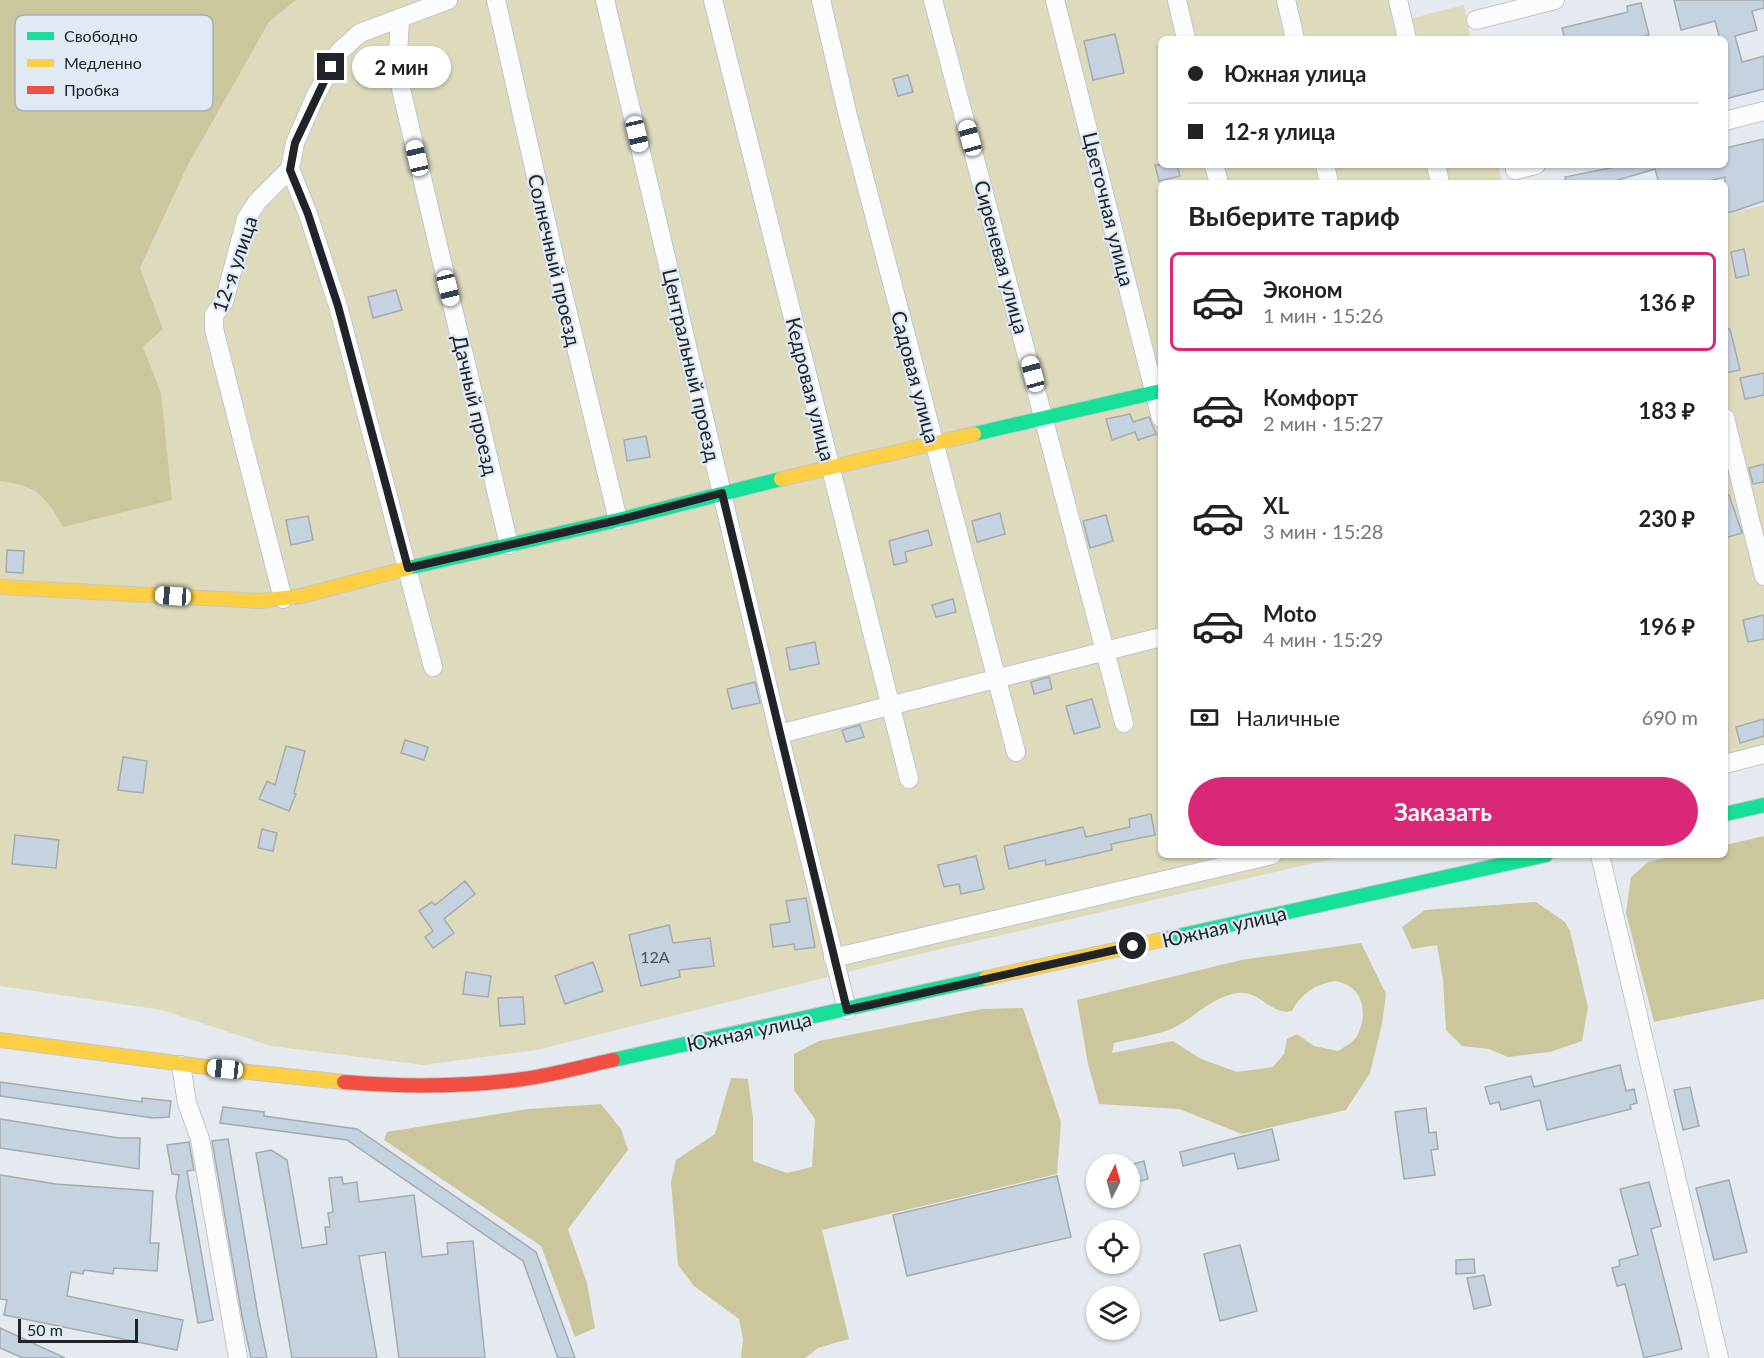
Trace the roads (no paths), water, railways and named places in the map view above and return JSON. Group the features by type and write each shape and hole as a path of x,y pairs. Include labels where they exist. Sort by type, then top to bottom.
{"main road":[{"path":"0,587 260,601 283,599 618,520 722,493 1158,392"},
{"path":"1728,813 1764,805"},
{"name":"Южная улица","path":"0,1040 181,1065 356,1084 443,1088 526,1079 1532,858"}],"street":[{"path":"433,668 338,306 308,214 290,170 295,143 315,97 339,52 360,33 448,0"},
{"name":"Солнечный проезд","path":"495,0 618,520"},
{"name":"Центральный проезд","path":"605,0 779,734 847,1010"},
{"name":"Кедровая улица","path":"713,0 909,778"},
{"name":"Садовая улица","path":"821,0 848,116 1016,752"},
{"name":"Сиреневая улица","path":"933,0 1124,723"},
{"name":"Цветочная улица","path":"1054,0 1158,392"},
{"path":"1177,0 1185,36"},
{"path":"1286,0 1294,36"},
{"path":"1398,0 1406,36"},
{"path":"1476,20 1555,0"},
{"name":"Дачный проезд","path":"400,19 397,72 509,545"},
{"path":"1728,120 1764,111"},
{"path":"1515,170 1523,168"},
{"name":"12-я улица","path":"283,599 214,328 214,315 224,302 246,219 257,202 290,170"},
{"path":"1728,430 1764,576"},
{"path":"779,734 1158,638"},
{"path":"1728,763 1764,754"},
{"path":"834,958 1259,858"},
{"path":"1601,858 1719,1358"},
{"path":"181,1065 187,1103 200,1138 238,1358"}]}
